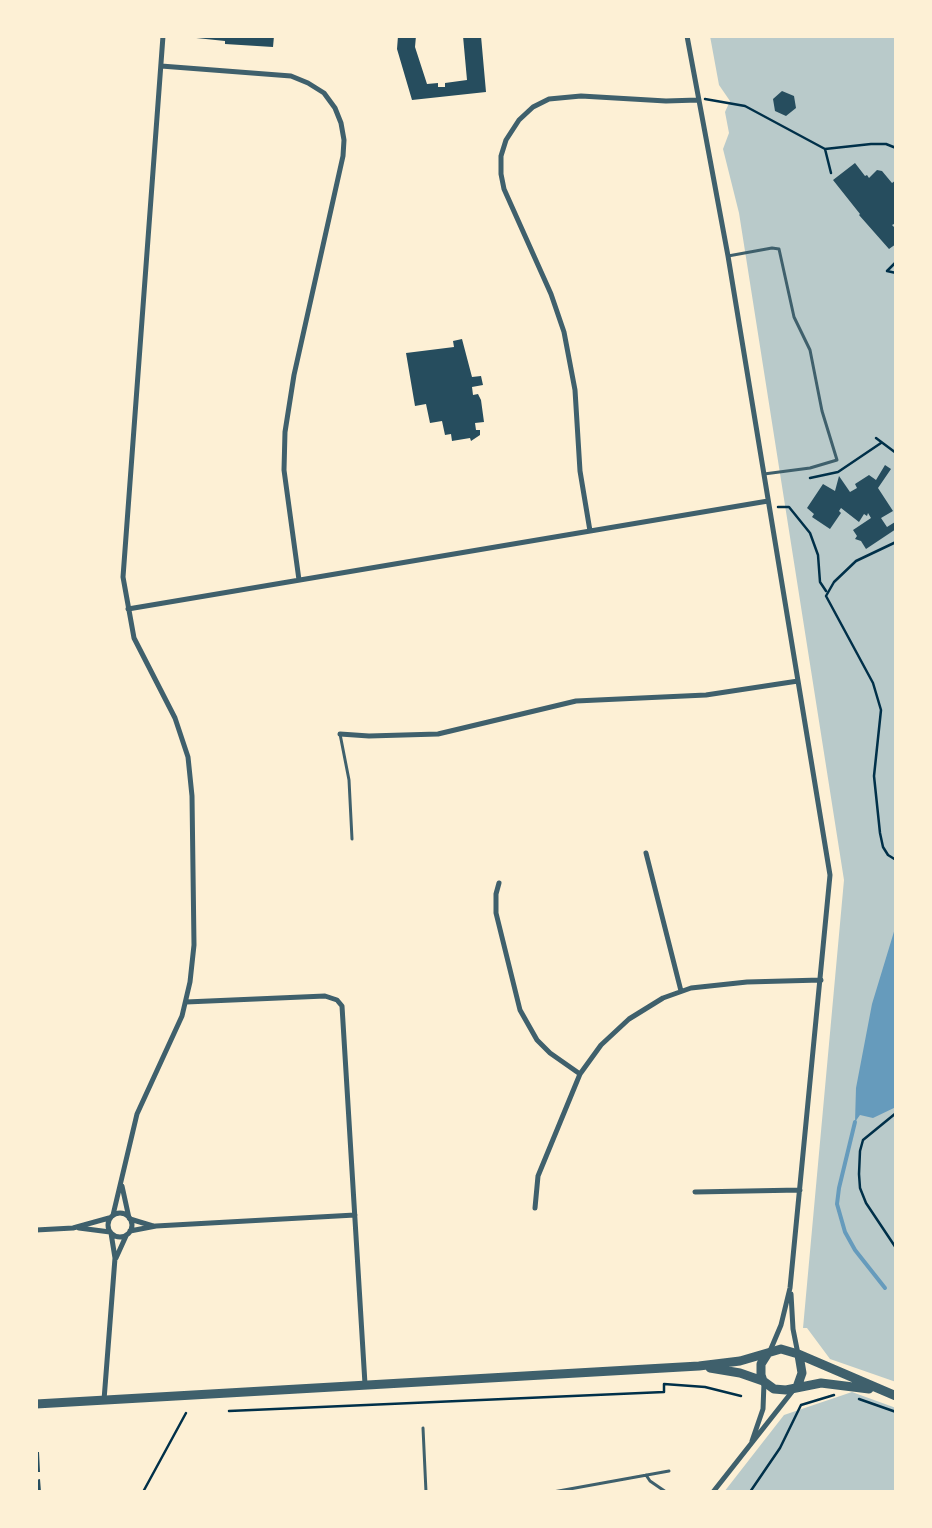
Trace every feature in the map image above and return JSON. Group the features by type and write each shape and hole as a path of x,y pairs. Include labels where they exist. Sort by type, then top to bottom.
{"street":[{"path":"104,1400 116,1258 107,1225 112,1216 121,1185 128,1147 137,1114 172,1042 186,1002 193,963 195,927 191,777 186,750 175,718 136,646 128,609 123,563 163,36"},
{"path":"687,36 728,256 830,875 790,1288 781,1325 769,1352 761,1364 763,1409 750,1443"},
{"path":"161,66 291,76 308,83 324,94 335,108 341,123 344,140 343,156 294,375 285,432 284,470 299,580"},
{"path":"590,531 579,459 576,390 564,332 551,294 504,189 501,174 501,156 506,140 519,120 533,107 549,99 581,96 666,102 698,100"},
{"path":"128,609 768,501"},
{"path":"340,734 369,736 438,734 576,701 706,695 798,681"},
{"path":"646,853 681,991"},
{"path":"499,884 496,894 496,913 523,1017 537,1040 550,1053 580,1074"},
{"path":"535,1208 538,1176 580,1074 601,1045 629,1019 663,998 681,991 723,984 821,980"},
{"path":"186,1002 325,996 333,997 340,1002 344,1016 365,1384"},
{"path":"116,1258 130,1231 130,1218 121,1185"},
{"path":"695,1192 800,1190"},
{"path":"73,1228 124,1214 130,1218 156,1226"},
{"path":"130,1231 156,1226 355,1215"},
{"path":"36,1230 73,1228 110,1233 119,1238 126,1236"},
{"path":"713,1492 750,1443 767,1426 796,1387 802,1373 793,1329 790,1288"},
{"path":"36,1404 699,1366 740,1361 781,1349 799,1354 896,1396"},
{"path":"699,1366 740,1373 780,1390 821,1384 839,1384 884,1392"}],"lane":[{"path":"728,256 772,248 779,249 794,317 810,350 822,411 837,460 810,468 764,474"},
{"path":"340,734 349,780 352,839"},
{"path":"423,1428 426,1492"},
{"path":"553,1492 670,1471"},
{"path":"646,1475 650,1481 666,1492"}],"path":[{"path":"698,100 708,99 745,106 825,149 871,144 886,144 896,148"},
{"path":"825,149 831,173"},
{"path":"896,262 887,271 896,273"},
{"path":"876,438 896,453"},
{"path":"810,478 838,472 882,443"},
{"path":"769,508 788,506 807,528 816,547 820,582 827,592 828,602 873,684 882,710 874,776 880,833 883,847 888,855 896,860"},
{"path":"827,592 834,582 860,557 896,542"},
{"path":"896,1114 863,1140 858,1174 860,1188 866,1202 896,1248"},
{"path":"229,1411 664,1392 664,1384 704,1387 740,1396"},
{"path":"750,1492 780,1448 801,1405 836,1395"},
{"path":"851,1396 896,1412"},
{"path":"143,1492 186,1413"}],"shaded area":[{"path":"710,36 896,36 896,1382 830,1359 807,1328 803,1328 844,880 739,213 723,149 729,133 725,112 730,101 719,85"},
{"path":"852,1392 896,1408 896,1492 724,1492 784,1415"}],"water":[{"path":"896,925 896,1107 873,1118 860,1115 855,1122 856,1088 872,1004"}],"building":[{"path":"177,36 274,36 273,47 225,44 225,41"},
{"path":"398,36 416,36 415,47 427,84 438,83 438,87 445,87 445,83 467,80 463,36 481,36 486,92 412,100 397,49"},
{"path":"782,91 794,96 796,108 786,116 775,111 773,99"},
{"path":"855,163 865,176 867,175 869,178 877,170 882,171 892,183 896,180 896,223 892,225 896,229 896,244 889,249 859,215 833,180"},
{"path":"462,339 472,377 481,376 483,385 472,387 473,395 478,394 481,400 484,422 475,423 476,430 480,430 480,435 471,441 470,438 452,441 451,434 445,435 442,421 430,423 426,404 415,406 406,353 454,347 453,341"},
{"path":"885,465 891,469 878,488 893,511 881,518 887,527 895,522 896,529 866,549 861,541 855,539 857,536 853,530 871,518 868,513 867,516 864,514 859,522 841,508 839,511 841,513 830,529 812,517 814,514 807,508 823,484 835,491 839,476 850,492 857,488 855,484 869,475 876,480"},
{"path":"36,1452 39,1452 40,1472 36,1472"},
{"path":"40,1479 41,1492 36,1492 36,1480"}],"waterway":[{"path":"896,577 896,591"},
{"path":"855,1122 837,1204 845,1232 855,1250 885,1288"}]}
